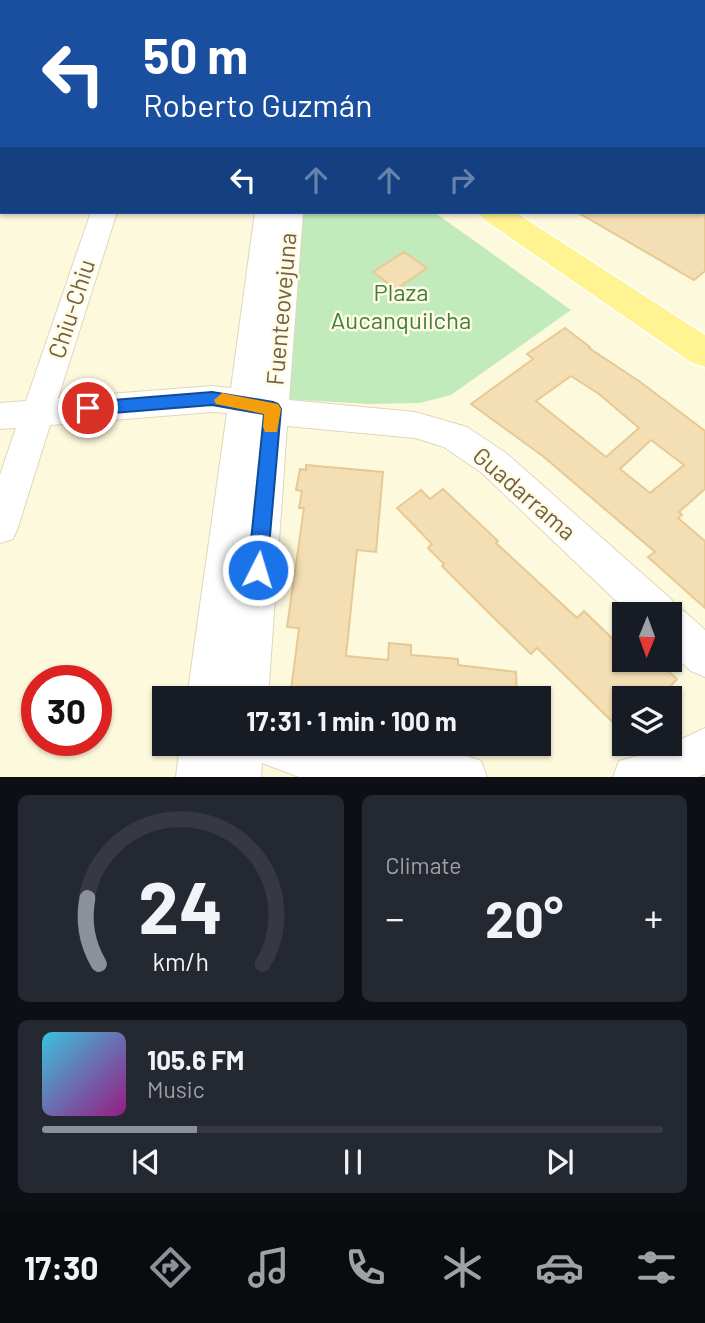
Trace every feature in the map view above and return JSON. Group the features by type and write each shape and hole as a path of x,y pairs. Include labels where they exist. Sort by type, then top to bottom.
{"main road":[{"path":"497,214 705,353"}],"street":[{"name":"Chiu-Chiu","path":"0,527 103,214"},
{"name":"Fuenteovejuna","path":"247,686 268,214"},
{"name":"Fuenteovejuna","path":"210,686 290,214"},
{"name":"Guadarrama","path":"0,416 212,399 292,414 415,425 455,437 494,463 645,602"},
{"path":"682,636 705,657"},
{"path":"635,777 664,771 705,750"},
{"path":"198,777 201,756"},
{"path":"239,777 241,756"},
{"path":"302,756 323,764 465,777"}],"green space":[{"name":"Plaza Aucanquilcha","path":"298,214 437,214 571,310 451,395 420,403 369,404 283,399"}],"building":[{"path":"580,214 705,214 705,271 694,280"},
{"path":"404,252 427,268 396,289 373,272"},
{"path":"565,328 705,431 705,489 679,512 682,515 678,518 705,541 705,608 648,557 655,552 544,457 471,404 533,359 527,354","holes":["571,376 599,394 639,428 606,457 536,401","651,440 684,465 650,493 620,469"]},
{"path":"306,465 383,472 376,552 357,550 346,656 388,660 389,643 411,645 411,655 458,659 458,665 516,672 517,686 292,686 299,628 287,627 304,508 299,508 302,491 296,490 300,469 306,470"},
{"path":"443,489 498,541 496,543 577,618 584,611 612,638 612,672 669,672 677,679 671,686 612,686 612,721 537,648 531,654 488,612 442,566 444,564 428,548 432,544 397,508 421,490 430,499"}],"slow traffic":[{"path":"222,400 273,409 271,427"}],"route":[{"path":"88,408 212,399 273,409 258,570"}]}
